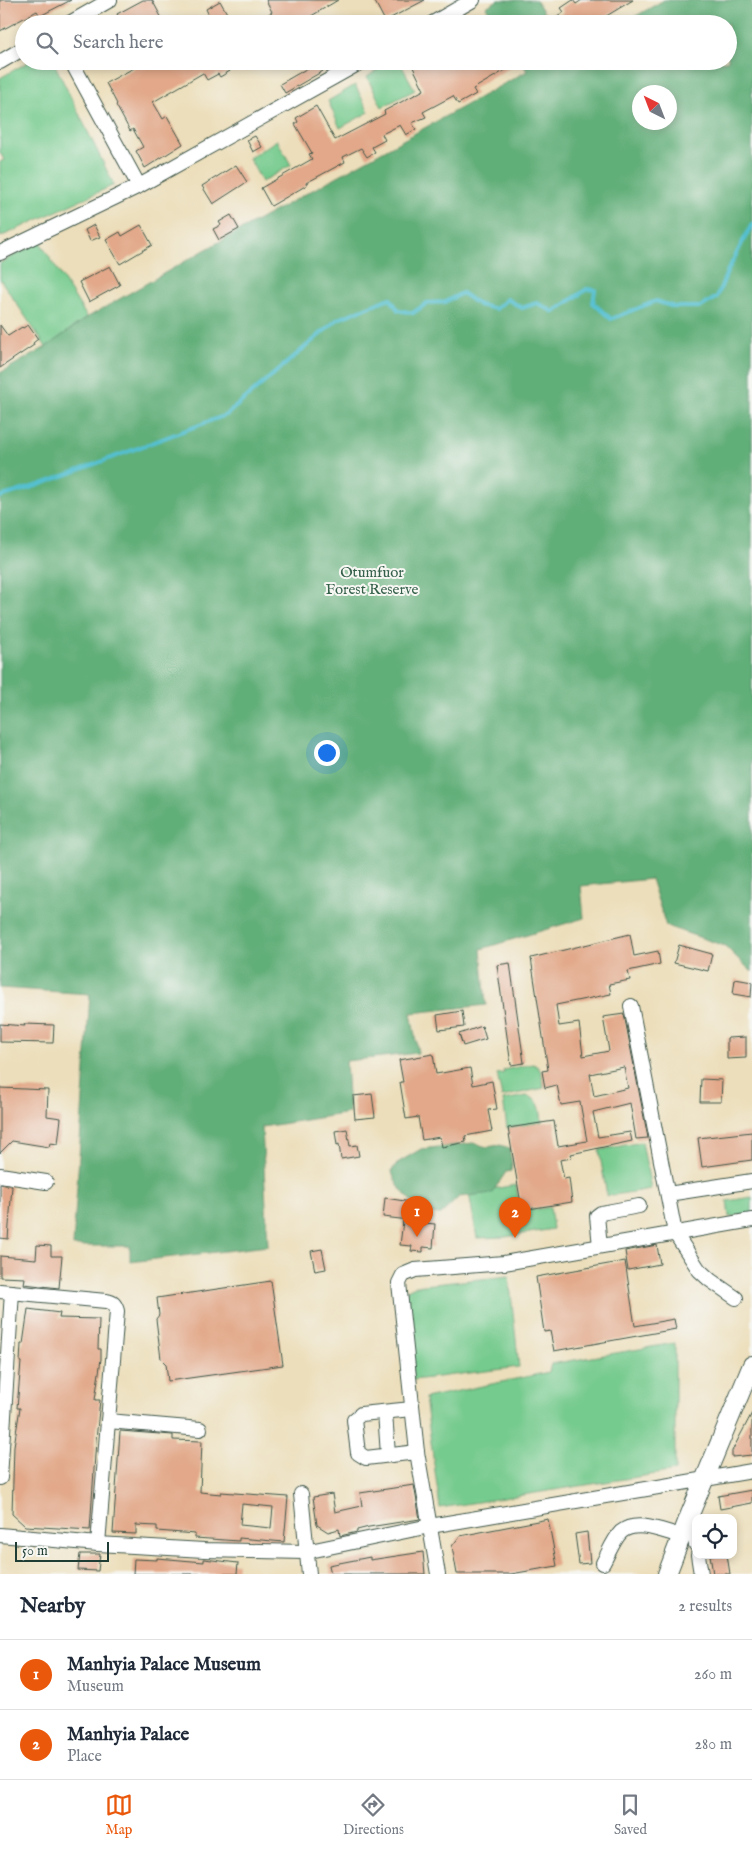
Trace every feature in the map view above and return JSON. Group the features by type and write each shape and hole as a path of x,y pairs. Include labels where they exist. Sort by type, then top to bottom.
{"main road":[{"path":"667,1574 689,1541 690,1514 752,1365"}],"street":[{"path":"84,15 110,0"},
{"path":"446,15 473,0"},
{"path":"0,62 15,53"},
{"path":"76,70 139,186"},
{"path":"0,253 139,186 347,70"},
{"path":"631,1006 675,1233 699,1270 736,1298"},
{"path":"0,1175 46,1182"},
{"path":"668,1194 752,1181"},
{"path":"600,1246 597,1216 601,1213 639,1206"},
{"path":"438,1574 417,1452 412,1409 399,1283 404,1275 415,1270 504,1263 752,1220"},
{"path":"0,1478 6,1291 112,1302 116,1305 117,1311 98,1544"},
{"path":"412,1409 361,1414 354,1420 358,1453 366,1458 417,1452"},
{"path":"385,1412 388,1455"},
{"path":"108,1421 200,1429"},
{"path":"0,1535 98,1544 204,1550 305,1552 430,1526 752,1472"},
{"path":"301,1494 305,1552 309,1574"},
{"path":"603,1563 620,1533 631,1527 644,1527 689,1541"},
{"path":"699,1559 701,1574"}],"green space":[{"path":"498,0 536,0 545,15 491,15 486,7"},
{"name":"Otumfuor Forest Reserve","path":"664,0 752,0 752,972 725,946 666,926 651,879 581,886 584,918 481,949 486,1005 411,1013 418,1053 346,1061 349,1113 262,1127 268,1246 130,1262 130,1246 73,1246 90,994 0,988 0,373 46,347 88,317 526,70 737,70 737,15 638,15"},
{"path":"15,70 57,70 114,185 0,237 0,162 4,160 0,152 0,78"},
{"path":"378,70 404,70 415,90 382,107 367,77"},
{"path":"355,85 369,112 340,128 328,101"},
{"path":"277,140 291,165 262,182 249,158"},
{"path":"40,242 87,317 46,347 0,279 0,263"},
{"path":"533,1064 541,1071 544,1088 502,1097 497,1074 504,1073 503,1070"},
{"path":"526,1096 531,1097 537,1102 542,1122 507,1128 503,1100"},
{"path":"642,1142 651,1189 607,1196 599,1150"},
{"path":"473,1143 487,1147 500,1145 509,1148 512,1164 511,1171 506,1172 492,1193 459,1197 441,1214 435,1214 423,1210 411,1201 400,1189 393,1176 392,1170 399,1162 421,1149"},
{"path":"516,1185 520,1212 550,1207 553,1229 505,1237 477,1238 469,1193"},
{"path":"752,1197 752,1214 729,1217 727,1201"},
{"path":"509,1276 519,1367 413,1380 404,1297 407,1290 415,1286"},
{"path":"675,1343 675,1471 440,1508 425,1398 549,1372 551,1364"}],"building":[{"path":"0,0 71,0 42,15 39,15 37,11 30,15 15,15 15,23 0,31"},
{"path":"143,0 152,0 160,15 118,15"},
{"path":"266,0 338,0 313,15 267,15 272,12"},
{"path":"374,0 425,0 396,15 382,15"},
{"path":"573,0 576,4 582,0 633,0 608,15 560,15 564,12 561,8"},
{"path":"220,1 228,15 209,15 206,9"},
{"path":"130,70 230,71 220,77 218,74 207,80 203,73 153,102 163,119 167,116 183,144 145,168 136,151 143,147 133,129 130,131 106,83"},
{"path":"304,70 323,71 285,93 280,84"},
{"path":"414,70 506,70 473,89 476,94 458,104 453,96 423,112 426,117 412,123 416,129 406,135 400,125 382,134 385,140 372,147 375,152 367,157 361,148 343,157 345,162 306,183 307,185 271,206 261,188 312,159 309,154 312,153 295,124 298,122 296,118 316,106 335,140 385,114 384,111 424,90"},
{"path":"255,136 262,147 253,152 247,140"},
{"path":"236,165 247,182 213,204 202,186"},
{"path":"231,215 239,229 219,240 213,229 221,225 219,222"},
{"path":"94,225 100,237 90,241 85,230"},
{"path":"141,225 152,245 120,264 106,240 120,232 122,236"},
{"path":"110,266 120,285 89,302 79,282"},
{"path":"0,325 8,336 28,325 38,339 33,343 34,345 0,368"},
{"path":"630,934 634,956 658,951 660,964 628,971 630,980 609,984 611,994 556,1005 559,1026 579,1023 583,1056 609,1051 603,1017 624,1014 648,1138 636,1139 630,1103 593,1112 598,1137 630,1132 632,1141 571,1154 572,1158 560,1160 564,1179 569,1178 572,1202 522,1210 508,1128 554,1121 558,1146 587,1141 580,1102 561,1105 557,1085 545,1088 542,1071 548,1070 531,958","holes":["624,1067 628,1088 594,1096 590,1074"]},
{"path":"679,945 712,954 708,971 674,963"},
{"path":"510,963 524,1063 511,1065 497,965"},
{"path":"735,979 752,982 751,997 733,994"},
{"path":"462,1011 464,1027 439,1030 437,1015"},
{"path":"0,1024 25,1026 24,1024 54,1025 53,1043 0,1042"},
{"path":"482,1026 486,1039 463,1046 459,1034"},
{"path":"746,1037 746,1058 727,1059 727,1038"},
{"path":"433,1054 436,1074 470,1068 473,1085 492,1081 497,1109 488,1110 492,1131 465,1136 466,1142 442,1147 440,1137 422,1140 418,1117 406,1119 400,1082 403,1082 399,1060"},
{"path":"701,1079 722,1080 721,1102 700,1102"},
{"path":"0,1088 48,1090 47,1116 61,1118 58,1144 50,1143 49,1147 12,1141 0,1153"},
{"path":"372,1094 375,1117 355,1119 353,1096"},
{"path":"347,1129 350,1146 357,1145 359,1156 341,1159 335,1131"},
{"path":"752,1132 752,1160 702,1167 698,1138"},
{"path":"0,1184 12,1186 8,1239 0,1238"},
{"path":"385,1198 411,1202 409,1220 383,1217"},
{"path":"403,1221 435,1224 433,1248 423,1247 423,1252 411,1251 412,1246 400,1245"},
{"path":"37,1245 51,1246 51,1256 62,1256 59,1288 24,1284 25,1278 0,1277 0,1256 36,1259"},
{"path":"657,1245 660,1264 628,1270 625,1251"},
{"path":"322,1249 326,1269 315,1271 311,1251"},
{"path":"625,1261 635,1326 674,1319 676,1329 554,1351 550,1331 544,1332 536,1277"},
{"path":"271,1281 283,1365 168,1381 166,1364 161,1359 156,1319 159,1315 157,1298"},
{"path":"28,1309 60,1313 59,1318 99,1319 98,1349 101,1349 101,1359 95,1400 100,1400 90,1530 25,1526 12,1514 14,1446 20,1408 17,1408 21,1344 23,1344"},
{"path":"752,1413 752,1455 732,1457 732,1451"},
{"path":"120,1431 173,1435 173,1440 202,1441 200,1492 288,1497 284,1542 239,1538 239,1541 195,1538 195,1534 157,1531 157,1526 136,1525 136,1534 113,1533","holes":["242,1504 273,1507 271,1528 240,1525"]},
{"path":"414,1485 420,1519 369,1527 340,1536 339,1529 328,1532 317,1525 313,1497 332,1494 335,1512 362,1506 360,1493"},
{"path":"752,1490 752,1503 720,1509 718,1496"},
{"path":"548,1519 557,1566 511,1574 457,1574 452,1546 460,1536"},
{"path":"587,1532 590,1563 579,1564 575,1534"},
{"path":"423,1552 425,1574 331,1574 329,1565 370,1557 370,1560"},
{"path":"80,1554 100,1554 98,1571 78,1570"},
{"path":"157,1558 204,1562 204,1559 238,1563 237,1574 133,1574 134,1559 157,1560"},
{"path":"711,1559 728,1559 730,1574 713,1574"}],"waterway":[{"path":"0,497 39,485 226,415 338,319 390,298 398,310 413,313 427,303 445,302 462,293 479,305 496,309 507,299 522,308 537,303 554,312 587,289 595,290 593,303 611,319 656,301 674,307 701,307 717,297 727,272 752,224"}],"place":[{"name":"Manhyia Palace Museum","path":"417,1237"},
{"name":"Manhyia Palace","path":"515,1238"}]}
